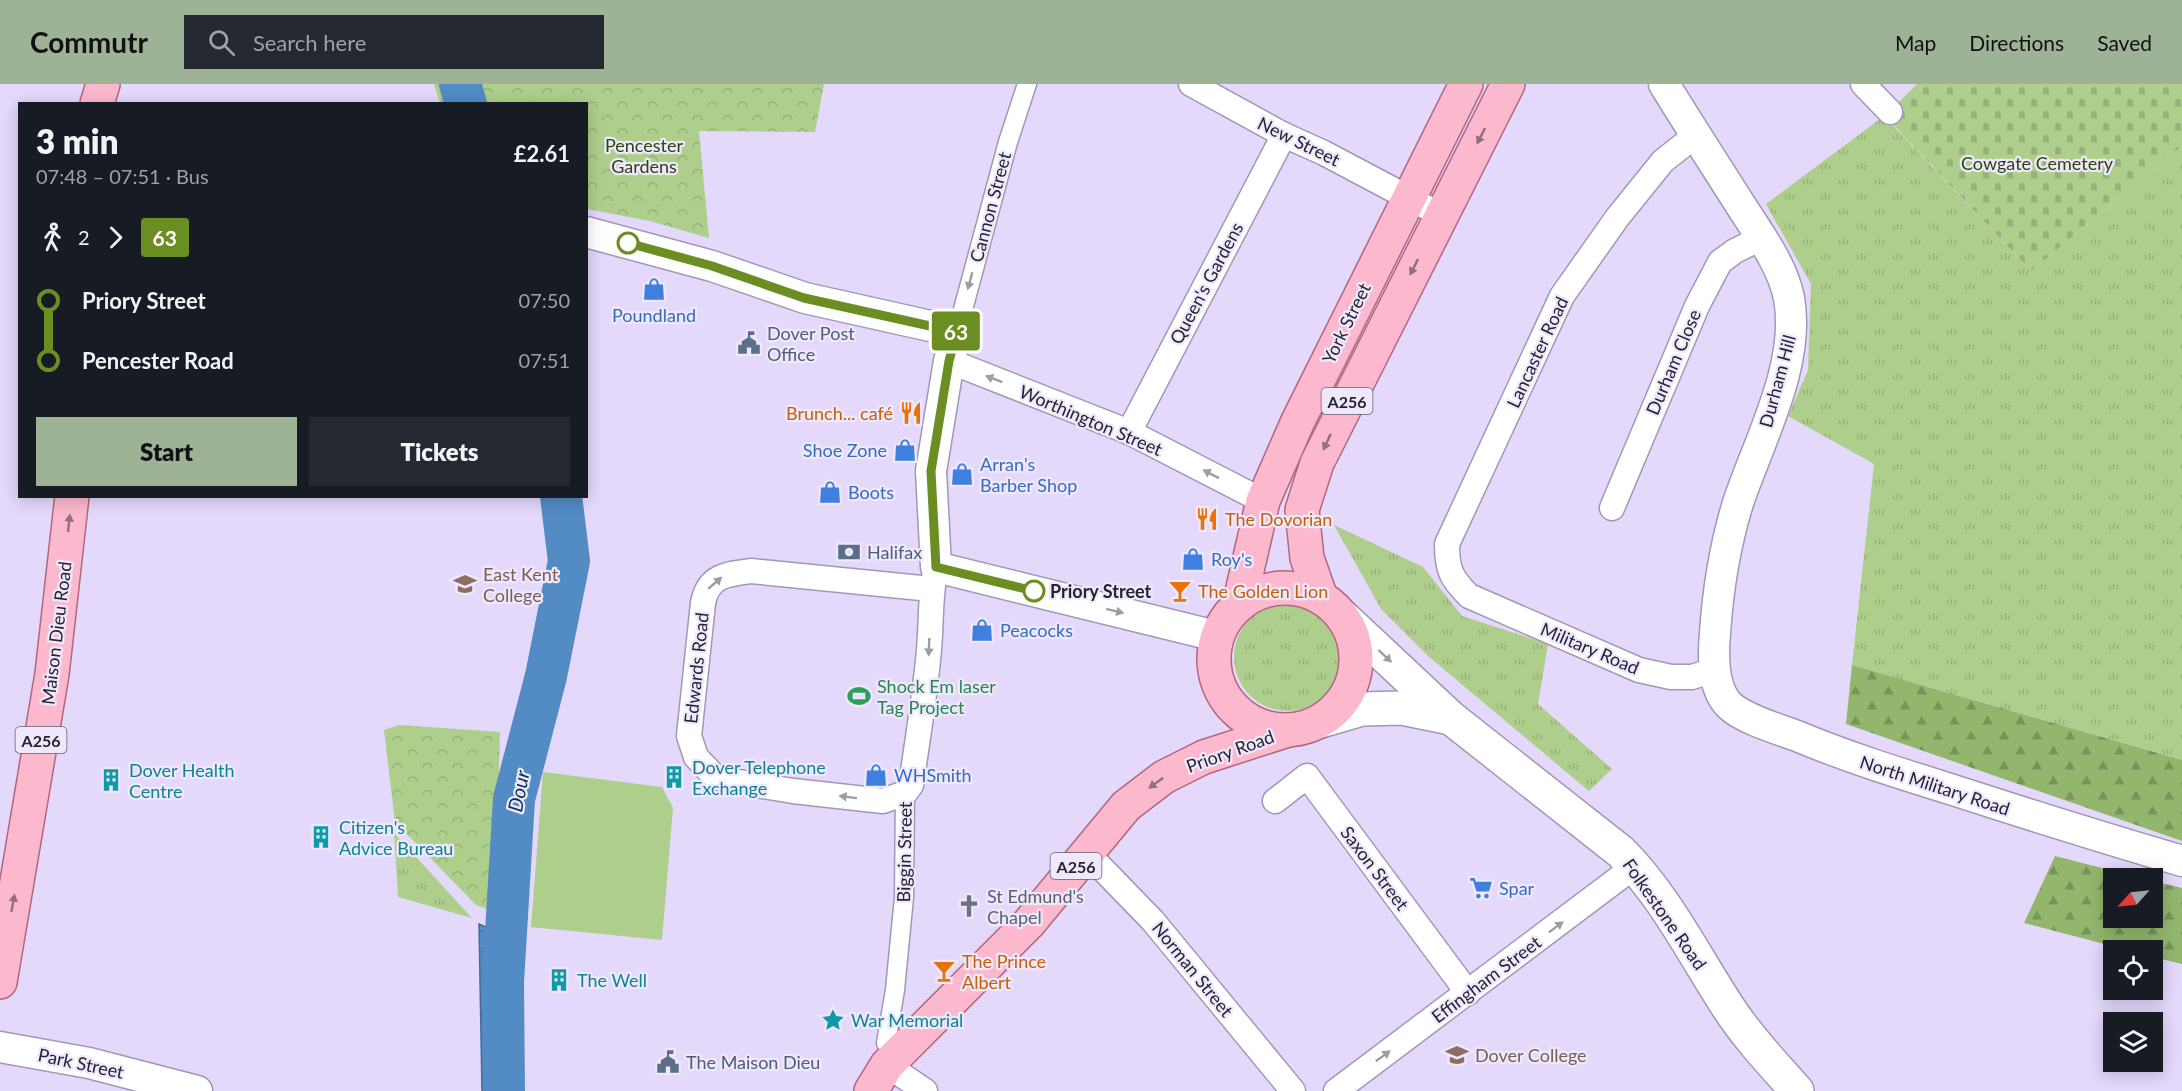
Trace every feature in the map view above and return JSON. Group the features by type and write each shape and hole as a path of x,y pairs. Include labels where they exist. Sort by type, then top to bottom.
{"main road":[{"path":"98,102 103,84"},
{"name":"York Street","path":"1239,605 1263,501 1298,421 1408,196 1466,84"},
{"name":"York Street","path":"1331,607 1307,558 1302,510 1305,501 1322,454 1508,84"},
{"name":"Maison Dieu Road","path":"0,982 52,674 72,498"},
{"path":"1285,588 1303,590 1331,607 1352,634 1356,653 1355,674 1348,692 1336,708 1321,721 1305,728 1288,730 1269,728 1251,722 1230,703 1217,678 1214,659 1216,636 1229,615 1239,605 1267,591 1285,588"},
{"name":"Folkestone Road","path":"1331,607 1451,718 1621,852 1635,866 1681,932 1731,1012 1770,1062 1797,1091"},
{"name":"Folkestone Road","path":"1321,721 1362,709 1392,708 1451,718"},
{"name":"Priory Road","path":"885,1070 1029,922 1126,806 1164,777 1204,757 1288,730"}],"street":[{"name":"Cannon Street","path":"957,332 1008,142 1028,84"},
{"name":"New Street","path":"1191,84 1284,135 1324,153 1441,215"},
{"name":"Durham Hill","path":"1664,84 1776,264 1789,295 1792,328 1787,360 1776,400 1738,504 1723,563 1716,621 1714,670"},
{"path":"1863,84 1890,112"},
{"name":"Queen's Gardens","path":"1128,432 1284,135"},
{"name":"Lancaster Road","path":"1469,596 1455,583 1447,566 1447,544 1562,296 1617,218 1664,161 1696,135"},
{"path":"588,233 712,266 804,298 957,332"},
{"name":"Durham Close","path":"1612,508 1697,306 1720,262 1735,251 1761,238"},
{"name":"Biggin Street","path":"885,1070 886,1043 895,990 904,897 904,793 911,784 929,657 933,578 931,471 949,361 957,332"},
{"name":"Worthington Street","path":"949,361 1128,432 1263,501"},
{"name":"Edwards Road","path":"904,793 883,801 793,791 715,777 696,757 689,736 703,603 705,592 721,577 751,571 933,578"},
{"path":"933,578 1216,636"},
{"name":"Military Road","path":"1469,596 1639,670 1671,677 1692,677 1714,670"},
{"name":"North Military Road","path":"1714,670 1720,690 1729,705 1745,715 1843,755 2042,820 2182,861"},
{"name":"Saxon Street","path":"1275,801 1307,776 1468,993"},
{"name":"Norman Street","path":"1087,853 1153,921 1293,1091"},
{"name":"Effingham Street","path":"1336,1091 1635,866"},
{"name":"Park Street","path":"0,1047 89,1063 197,1091"},
{"path":"885,1070 925,1091"}],"green space":[{"name":"Pencester Gardens","path":"434,84 824,84 815,132 699,131 709,238 650,221 588,209 588,102 440,102"},
{"name":"Cowgate Cemetery","path":"1917,84 2182,84 2182,146 2031,271 1885,116"},
{"path":"1884,116 2031,271 2182,146 2182,760 1852,665 1874,464 1788,416 1808,370 1811,284 1766,204"},
{"path":"1334,525 1423,567 1462,616 1548,644 1538,704 1612,769 1589,791 1428,656 1381,609"},
{"path":"1288,603 1309,607 1326,619 1338,636 1342,657 1338,678 1326,695 1309,707 1288,711 1267,707 1250,695 1238,678 1234,657 1238,636 1250,619 1267,607"},
{"path":"1852,665 2182,760 2182,841 1846,724"},
{"path":"399,725 500,732 495,912 476,905 395,822 384,730"},
{"path":"543,772 662,787 673,808 662,940 531,927"},
{"path":"394,833 472,918 398,897"},
{"path":"2055,856 2103,868 2103,928 2163,928 2163,883 2182,888 2182,964 2163,959 2163,940 2103,940 2103,944 2024,923"}],"water":[{"path":"548,498 570,498 573,562 514,799 510,915 492,909 508,752 551,572"},
{"path":"479,924 506,936 508,1091 482,1091"}],"waterway":[{"name":"Dour","path":"460,84 465,102"},
{"name":"Dour","path":"504,1091 503,982 514,799 546,676 569,561 561,498"}],"bus line":[{"name":"63","path":"628,243 712,266 804,298 957,332 949,361 931,471 936,567 1034,591"}],"place":[{"name":"Poundland","path":"654,289"},
{"name":"Dover Post Office","path":"749,343"},
{"name":"Brunch... café","path":"911,413"},
{"name":"Shoe Zone","path":"905,450"},
{"name":"Arran's Barber Shop","path":"962,474"},
{"name":"Boots","path":"830,492"},
{"name":"The Dovorian","path":"1207,519"},
{"name":"Halifax","path":"849,552"},
{"name":"Roy's","path":"1193,559"},
{"name":"East Kent College","path":"465,584"},
{"name":"Priory Street","path":"1034,591"},
{"name":"The Golden Lion","path":"1180,591"},
{"name":"Peacocks","path":"982,630"},
{"name":"Shock Em laser Tag Project","path":"859,696"},
{"name":"WHSmith","path":"876,775"},
{"name":"Dover Telephone Exchange","path":"674,777"},
{"name":"Dover Health Centre","path":"111,780"},
{"name":"Citizen's Advice Bureau","path":"321,837"},
{"name":"Spar","path":"1481,888"},
{"name":"St Edmund's Chapel","path":"969,906"},
{"name":"The Prince Albert","path":"944,971"},
{"name":"The Well","path":"559,980"},
{"name":"War Memorial","path":"833,1020"},
{"name":"Dover College","path":"1457,1055"},
{"name":"The Maison Dieu","path":"668,1062"}]}
